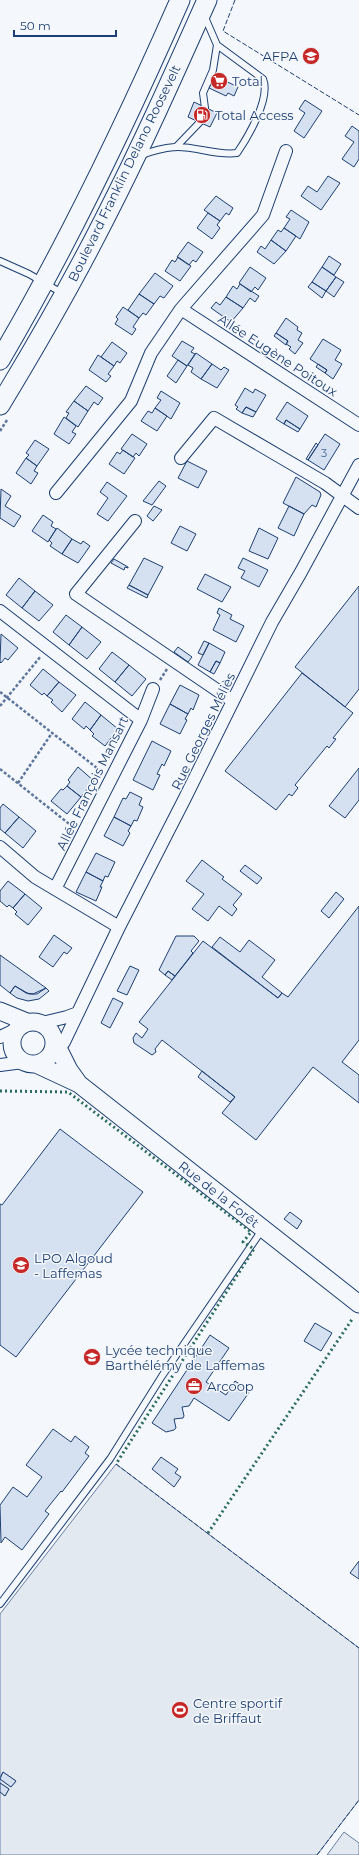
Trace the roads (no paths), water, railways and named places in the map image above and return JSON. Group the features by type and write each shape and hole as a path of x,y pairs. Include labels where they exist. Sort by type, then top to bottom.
{"main road":[{"name":"Boulevard Franklin Delano Roosevelt","path":"0,360 44,282 98,178 180,0"},
{"name":"Boulevard Franklin Delano Roosevelt","path":"0,405 64,294 104,220 135,158 204,6"}],"street":[{"path":"56,493 131,401 151,353 181,309 263,215 286,151"},
{"name":"Allée Eugène Poitoux","path":"181,309 359,425"},
{"path":"181,458 214,418 325,483 359,508"},
{"name":"Rue Georges Méliès","path":"44,1055 78,1012 272,622 359,465"},
{"path":"135,521 76,594 233,701"},
{"name":"Allée François Mansart","path":"0,612 141,720 55,889"},
{"path":"141,720 153,689"},
{"path":"0,847 35,877 119,927"},
{"path":"0,1011 14,1031 15,1056 44,1055"},
{"path":"14,1031 67,1017 78,1012"},
{"path":"14,1031 48,1027 44,1055"},
{"path":"0,1065 44,1055"},
{"name":"Rue de la Forêt","path":"44,1055 359,1304"},
{"name":"Rue de la Forêt","path":"44,1055 79,1084"}],"lane":[{"path":"204,6 217,45 213,70 203,93 205,108"},
{"path":"135,158 151,151 176,147 228,155 238,154 264,100 266,86 263,79 217,45"},
{"path":"176,147 200,122"},
{"path":"0,261 44,282 64,294"},
{"path":"0,1604 110,1459 162,1376 263,1229"}],"place":[{"name":"AFPA","path":"311,56"},
{"name":"Total","path":"219,81"},
{"name":"Total Access","path":"202,115"},
{"name":"LPO Algoud - Laffemas","path":"21,1265"},
{"name":"Lycée technique Barthélémy de Laffemas","path":"92,1357"},
{"name":"Arcoop","path":"194,1386"},
{"name":"Centre sportif de Briffaut","path":"180,1710"}]}
